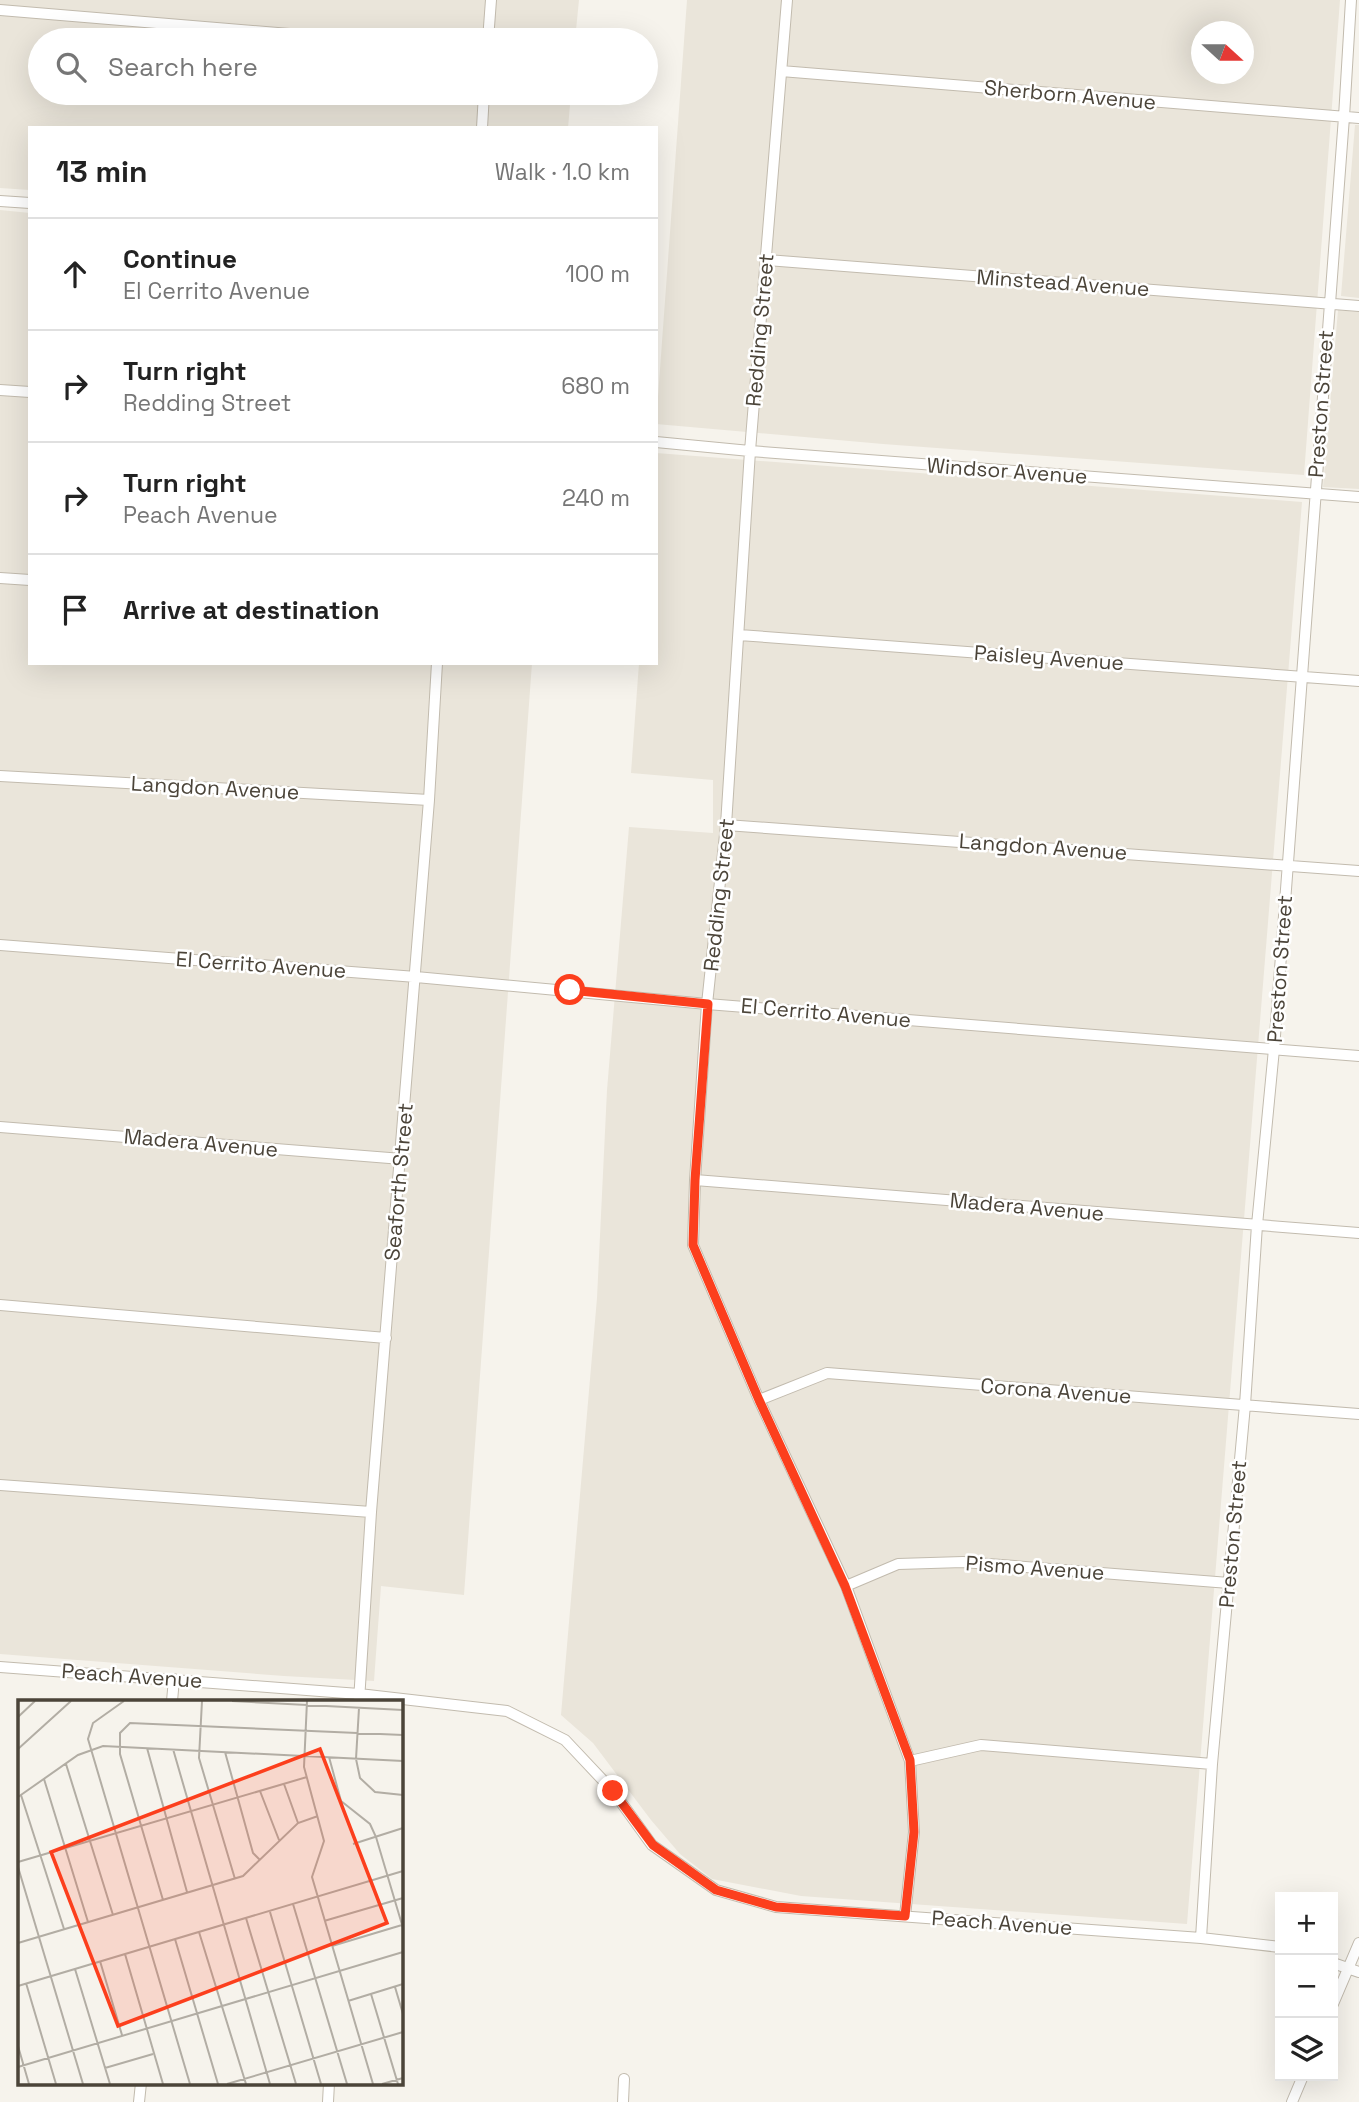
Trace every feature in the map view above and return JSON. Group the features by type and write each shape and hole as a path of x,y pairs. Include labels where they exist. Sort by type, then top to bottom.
{"street":[{"path":"489,28 491,0"},
{"name":"Redding Street","path":"787,0 750,452 726,825 708,1004 693,1245 759,1400 845,1586 910,1760 914,1832 905,1916"},
{"name":"Preston Street","path":"1201,1938 1212,1764 1274,1049 1344,117 1350,0"},
{"path":"0,10 217,28"},
{"name":"Sherborn Avenue","path":"781,71 1359,118"},
{"path":"482,126 483,105"},
{"path":"0,201 28,203"},
{"name":"Minstead Avenue","path":"767,260 1359,306"},
{"path":"0,390 28,392"},
{"name":"Windsor Avenue","path":"658,442 750,452 1359,497"},
{"path":"0,578 28,580"},
{"name":"Paisley Avenue","path":"739,635 1359,681"},
{"name":"Seaforth Street","path":"359,1698 371,1512 416,977 437,665"},
{"name":"Langdon Avenue","path":"0,776 429,800"},
{"name":"Langdon Avenue","path":"726,825 1359,871"},
{"name":"El Cerrito Avenue","path":"0,945 1359,1055"},
{"name":"Madera Avenue","path":"0,1127 402,1158"},
{"name":"Madera Avenue","path":"695,1180 1359,1233"},
{"path":"0,1305 386,1338"},
{"name":"Corona Avenue","path":"759,1400 827,1373 1359,1414"},
{"path":"0,1485 371,1512"},
{"name":"Pismo Avenue","path":"845,1586 898,1564 963,1562 1229,1583"},
{"name":"Peach Avenue","path":"0,1667 174,1679 382,1700"},
{"path":"172,1700 174,1679"},
{"name":"Peach Avenue","path":"402,1702 507,1711 565,1740 613,1791 653,1845 716,1890 776,1907 1201,1938 1275,1946"},
{"path":"910,1760 981,1745 1212,1764"},
{"path":"1338,1992 1359,1943"},
{"path":"1338,1964 1359,1972"},
{"path":"622,2102 624,2079"},
{"path":"1292,2102 1301,2081"},
{"path":"139,2102 141,2084"},
{"path":"328,2102 330,2084"}],"shaded area":[{"path":"0,0 579,0 576,28 28,28 28,105 570,105 568,126 28,126 28,190 0,188"},
{"path":"687,0 1340,0 1304,475 883,444 658,424"},
{"path":"1355,125 1359,125 1359,298 1341,296"},
{"path":"0,210 28,213 28,665 532,665 464,1595 381,1586 374,1681 0,1654"},
{"path":"1338,310 1359,312 1359,489 1323,487"},
{"path":"658,453 1302,502 1187,1924 801,1896 712,1879 680,1854 593,1743 561,1715 597,1298 607,1090 629,827 713,833 713,780 631,773 639,665 658,665"}],"route":[{"path":"570,990 708,1004 693,1245 759,1400 845,1586 910,1760 914,1832 905,1916 776,1907 716,1890 653,1845 613,1791"}]}
